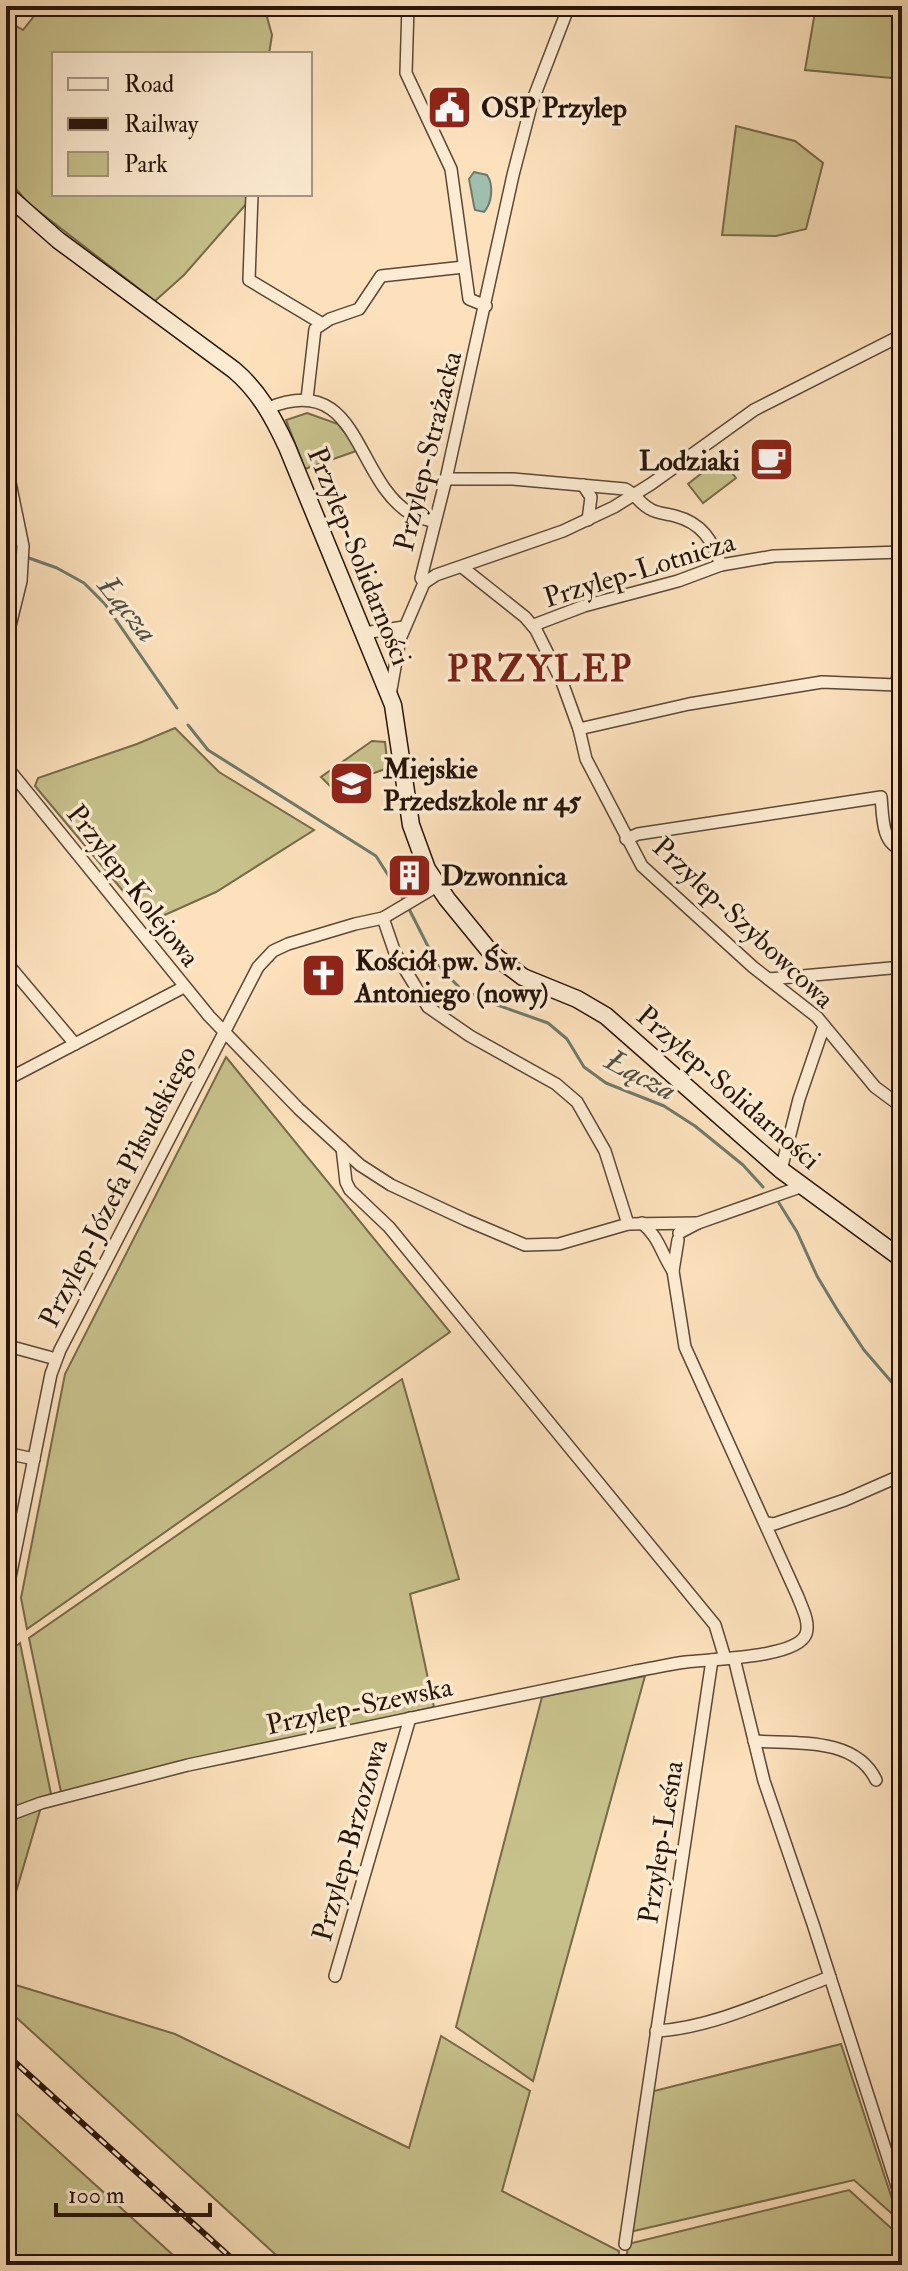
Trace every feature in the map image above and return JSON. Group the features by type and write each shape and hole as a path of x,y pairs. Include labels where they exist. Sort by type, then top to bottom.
{"main road":[{"name":"Przylep-Solidarności","path":"6,194 65,246 234,370 268,408 390,696 399,733 415,840 437,886 492,954 523,977 577,999 606,1016 781,1170 902,1259"}],"street":[{"path":"408,6 406,73 451,169 469,299 486,306"},
{"name":"Przylep-Strażacka","path":"390,696 404,627 424,583 421,578 486,306 513,175 532,102 569,6"},
{"path":"252,196 249,280 321,323"},
{"path":"268,408 307,399 312,336 321,323 359,309 381,276 464,267"},
{"path":"424,583 448,571 588,520 636,494 754,410 902,335"},
{"name":"Przylep-Solidarności","path":"307,399 335,411 352,431 402,507 415,516 434,522"},
{"path":"6,463 23,546 21,581 8,621 6,642"},
{"path":"446,479 513,479 625,489 636,494 649,509 682,518 699,527 712,541 721,565"},
{"path":"583,485 591,497 588,520"},
{"name":"Przylep-Lotnicza","path":"534,625 584,606 678,581 721,565 774,556 902,552"},
{"path":"425,561 448,571"},
{"name":"Przylep-Szybowcowa","path":"462,567 534,625 562,682 586,759 633,854 649,874 824,1026 803,1085 781,1170"},
{"path":"364,633 404,627"},
{"path":"579,729 689,704 822,682 897,685 902,630"},
{"name":"Przylep-Kolejowa","path":"6,766 111,892 184,987 226,1034"},
{"path":"626,839 638,834 881,797 887,839 894,847 902,849"},
{"name":"Przylep-Józefa Piłsudskiego","path":"6,1597 11,1540 34,1459 56,1359 258,967 273,951 313,935 383,918 437,886"},
{"path":"383,918 395,953 428,1007 470,1036 556,1084 577,1102 605,1151 628,1224"},
{"path":"6,962 75,1044"},
{"path":"769,979 891,968"},
{"path":"6,1080 184,987"},
{"path":"824,1026 875,1087 902,1107"},
{"path":"226,1034 360,1165 391,1185 502,1236 538,1246 559,1244 628,1224 642,1223 672,1245 677,1232 803,1186"},
{"path":"342,1148 346,1182 350,1190 389,1227 715,1625 899,2192"},
{"path":"673,1271 662,1255 658,1234 667,1221 677,1232 673,1271 685,1347 767,1523 774,1524 842,1501 902,1475"},
{"path":"6,1343 56,1359"},
{"path":"6,1453 34,1459"},
{"name":"Przylep-Szewska","path":"6,1816 41,1803 188,1765 636,1671 724,1659 799,1643 805,1636 807,1626 767,1523"},
{"name":"Przylep-Leśna","path":"625,2244 656,2031 724,1659"},
{"name":"Przylep-Brzozowa","path":"335,1976 410,1718"},
{"path":"754,1741 836,1746 849,1752 876,1780"},
{"path":"656,2031 673,2030 741,2010 830,1977"}],"green space":[{"path":"42,6 264,6 272,35 269,52 52,52 52,196 246,196 248,202 184,275 155,301 28,203 6,177 6,20 23,30"},
{"path":"816,6 902,6 902,79 805,70"},
{"path":"736,126 795,141 823,163 806,229 776,236 722,235"},
{"path":"307,413 338,424 359,450 305,469 286,420"},
{"path":"721,458 736,478 703,503 688,484"},
{"path":"175,728 219,772 314,830 216,892 149,922 35,786 38,778"},
{"path":"372,741 385,742 388,768 332,788 321,777"},
{"path":"226,1057 450,1332 27,1629 21,1598 65,1374"},
{"path":"402,1379 459,1579 410,1594 434,1707 61,1792 29,1638"},
{"path":"20,1643 51,1794 44,1797 6,1926 6,1654"},
{"path":"645,1676 533,2081 456,2027 542,1697"},
{"path":"6,1982 175,2034 409,2148 441,2036 530,2091 502,2191 619,2251 618,2265 287,2265 6,2008"},
{"path":"841,2044 899,2220 854,2180 630,2232 650,2092"},
{"path":"6,2104 184,2265 6,2265"},
{"path":"849,2190 902,2238 902,2265 626,2265 628,2244"}],"shaded area":[{"path":"474,172 487,175 491,184 490,199 484,212 475,210 474,206 469,179"}],"waterway":[{"name":"Łącza","path":"6,555 13,556"},
{"name":"Łącza","path":"29,558 57,568 84,583 105,604 177,708"},
{"name":"Łącza","path":"188,725 208,750 376,856 404,900"},
{"name":"Łącza","path":"408,907 438,966 460,988 486,1001 548,1023 567,1039 584,1067 606,1083 664,1106 695,1126 743,1165 763,1187"},
{"name":"Łącza","path":"779,1203 838,1311 864,1350 902,1394"}],"railway":[{"path":"6,2054 239,2265"}],"place":[{"name":"OSP Przylep","path":"450,107"},
{"name":"Lodziaki","path":"771,460"},
{"name":"Miejskie Przedszkole nr 45","path":"352,784"},
{"name":"Dzwonnica","path":"410,875"},
{"name":"Kościół pw. Św. Antoniego (nowy)","path":"324,976"}],"district":[{"name":"PRZYLEP","path":"540,668"}]}
